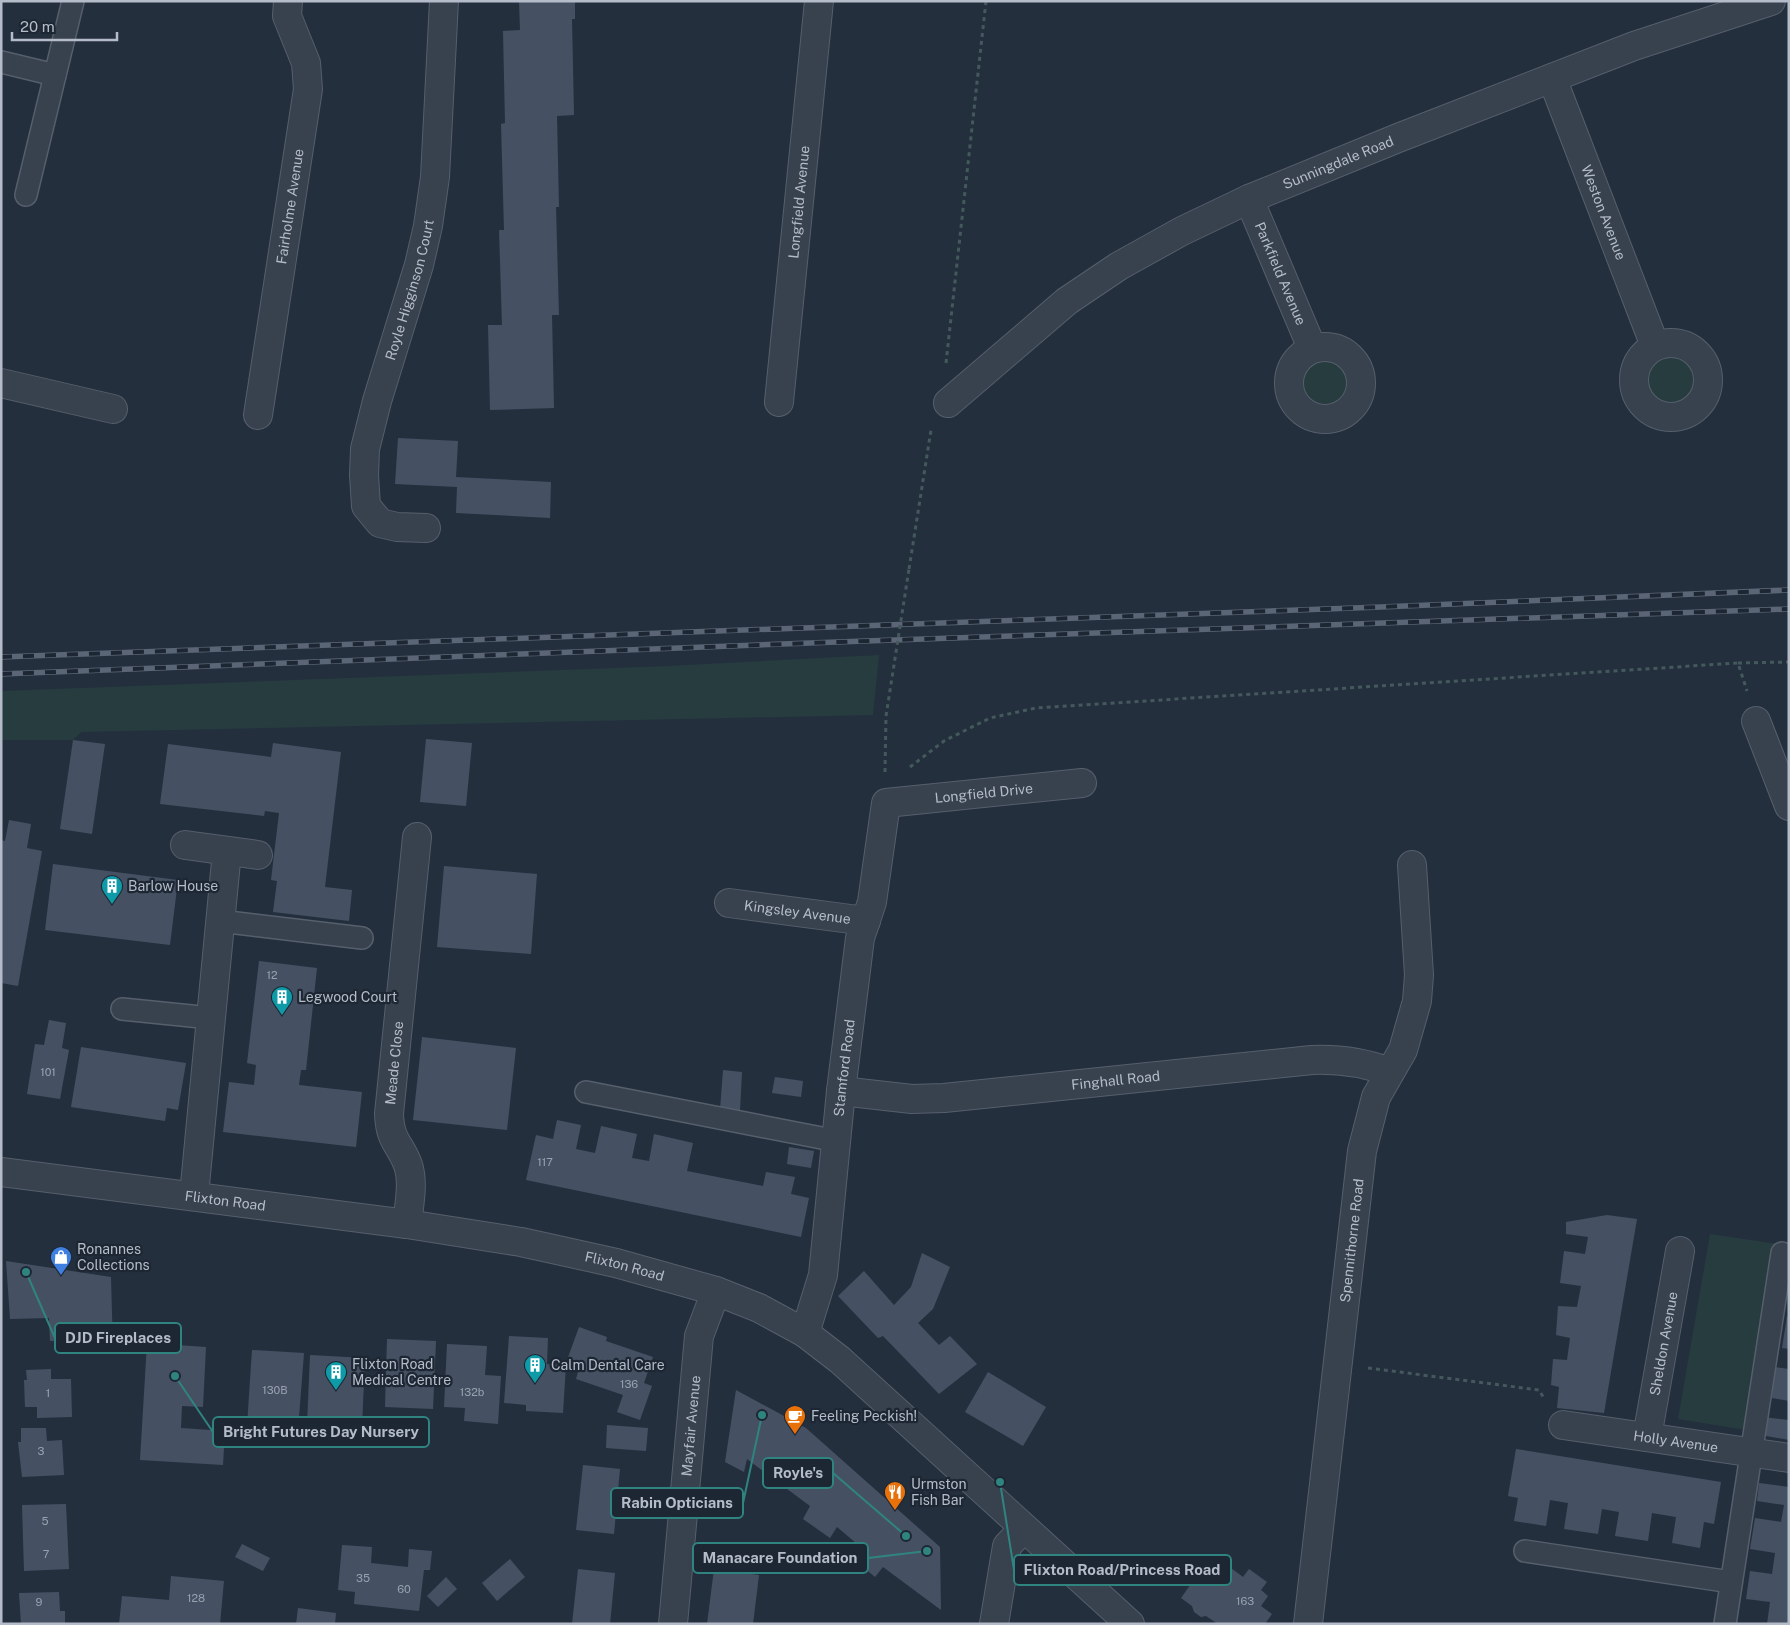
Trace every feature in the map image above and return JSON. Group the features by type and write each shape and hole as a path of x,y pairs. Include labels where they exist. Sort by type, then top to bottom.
{"street":[{"name":"Fairholme Avenue","path":"258,415 308,89 306,63 287,16 288,1"},
{"name":"Royle Higginson Court","path":"426,528 397,527 380,523 366,506 364,475 366,450 377,401 418,266 428,226 435,177 444,1"},
{"name":"Longfield Avenue","path":"779,402 820,1"},
{"name":"Sunningdale Road","path":"948,402 1052,314 1119,266 1182,231 1249,199 1398,138 1661,37 1770,1"},
{"name":"Weston Avenue","path":"1552,78 1655,346"},
{"name":"Parkfield Avenue","path":"1249,199 1312,348"},
{"path":"1,383 114,409"},
{"path":"1756,721 1789,806"},
{"name":"Longfield Drive","path":"886,803 1082,783"},
{"name":"Stamford Road","path":"805,1333 823,1275 841,1091 860,938 872,902 886,803"},
{"name":"Meade Close","path":"407,1224 410,1177 408,1165 394,1142 389,1114 417,837"},
{"path":"186,845 258,855"},
{"path":"194,1195 227,851"},
{"name":"Spennithorne Road","path":"1308,1624 1362,1151 1376,1097 1403,1050 1417,1001 1418,975 1412,865"},
{"name":"Kingsley Avenue","path":"729,903 866,921"},
{"name":"Finghall Road","path":"841,1091 912,1099 944,1098 1312,1060 1366,1063 1389,1072"},
{"name":"Flixton Road","path":"1,1172 194,1195 407,1224 521,1242 616,1264 716,1291 758,1308 805,1333 840,1360 1130,1624"},
{"name":"Sheldon Avenue","path":"1647,1437 1680,1251"},
{"name":"Mayfair Avenue","path":"673,1624 699,1336 716,1291"},
{"name":"Holly Avenue","path":"1563,1425 1789,1458"},
{"path":"994,1624 1007,1546 1024,1528"}],"lane":[{"path":"26,195 73,1"},
{"path":"1,62 55,75"},
{"path":"220,921 362,938"},
{"path":"122,1008 211,1018"},
{"path":"586,1092 837,1141"},
{"path":"1725,1624 1782,1253"},
{"path":"1525,1550 1731,1582"}],"path":[{"path":"944,373 986,1"},
{"path":"886,803 884,756 886,716 928,438 934,419 948,402"},
{"path":"886,803 898,781 914,763 944,741 990,718 1036,708 1738,663 1789,662"},
{"path":"1738,663 1756,721"},
{"path":"1338,1364 1539,1390 1563,1425"}],"green space":[{"path":"1670,356 1679,358 1687,363 1692,371 1694,380 1692,389 1687,397 1679,402 1670,404 1661,402 1653,397 1648,389 1646,380 1648,371 1653,363 1661,358"},
{"path":"1329,360 1341,366 1346,373 1346,391 1341,398 1334,403 1321,404 1313,401 1306,394 1303,378 1306,370 1313,363"},
{"path":"879,655 873,715 81,732 73,740 1,740 1,691 668,666"},
{"path":"1710,1234 1778,1244 1746,1430 1678,1419"}],"building":[{"path":"519,1 575,1 575,19 572,19 574,115 557,116 559,207 556,207 559,315 552,315 554,408 490,410 488,325 502,325 499,230 504,230 501,124 505,123 503,31 520,30"},
{"path":"398,438 458,441 456,477 551,482 550,518 456,513 457,487 395,484"},
{"path":"426,739 472,743 466,806 420,802"},
{"path":"73,740 105,744 92,834 60,829"},
{"path":"273,743 341,752 325,887 352,890 349,921 273,912 277,881 271,880 279,813 265,811 264,816 160,804 168,744 271,757"},
{"path":"9,820 31,824 27,848 42,851 18,986 1,983 1,840 5,841"},
{"name":"Barlow House","path":"53,864 178,880 170,945 45,930"},
{"path":"444,866 537,874 531,954 437,947"},
{"name":"Legwood Court","path":"259,961 317,968 306,1070 301,1070 299,1085 362,1092 356,1147 223,1132 229,1082 254,1085 256,1065 247,1063"},
{"path":"49,1020 66,1023 62,1048 69,1050 60,1099 27,1094 35,1044 44,1045"},
{"path":"422,1037 516,1048 507,1130 413,1120"},
{"path":"81,1047 186,1063 178,1110 167,1108 165,1121 71,1107"},
{"path":"723,1070 742,1072 740,1111 720,1110"},
{"path":"775,1077 803,1081 801,1097 772,1093"},
{"path":"557,1120 581,1125 576,1149 595,1153 601,1126 637,1134 632,1158 649,1161 654,1134 693,1143 687,1171 763,1186 766,1172 795,1177 791,1194 809,1198 801,1237 526,1180 536,1135 553,1139"},
{"path":"789,1147 814,1151 811,1168 787,1164"},
{"path":"1607,1215 1637,1219 1604,1413 1557,1408 1559,1387 1551,1385 1553,1359 1567,1360 1570,1338 1556,1335 1558,1306 1577,1307 1581,1286 1560,1283 1564,1251 1585,1254 1588,1237 1566,1234 1566,1222"},
{"path":"922,1253 950,1267 933,1309 918,1323 939,1345 950,1336 977,1364 939,1394 883,1336 878,1338 838,1296 864,1271 894,1305 911,1287"},
{"path":"6,1261 111,1277 113,1350 76,1351 76,1340 50,1341 49,1318 10,1319"},
{"path":"1787,1316 1789,1317 1789,1349 1782,1348"},
{"path":"579,1327 607,1337 606,1341 653,1357 644,1383 652,1386 640,1420 617,1412 623,1395 576,1379 580,1365 567,1360"},
{"name":"Calm Dental Care","path":"509,1336 548,1338 547,1364 566,1365 563,1413 526,1411 526,1405 504,1403"},
{"path":"387,1339 436,1341 433,1409 385,1407"},
{"path":"147,1343 206,1347 203,1407 182,1406 181,1428 225,1431 223,1465 140,1460"},
{"path":"447,1344 487,1346 485,1375 501,1376 498,1424 464,1421 465,1408 444,1407"},
{"path":"252,1350 304,1353 298,1430 247,1426"},
{"name":"Flixton Road Medical Centre","path":"310,1355 365,1358 362,1427 307,1425"},
{"path":"1774,1367 1789,1369 1789,1401 1772,1398"},
{"path":"51,1369 51,1379 71,1379 72,1417 37,1418 37,1407 25,1407 24,1380 27,1380 26,1370"},
{"path":"988,1372 1046,1407 1023,1446 965,1412"},
{"path":"736,1390 806,1428 940,1547 941,1610 883,1567 875,1577 847,1554 856,1543 837,1527 830,1538 803,1519 810,1506 747,1459 744,1472 725,1462"},
{"path":"1763,1417 1789,1420 1789,1440 1761,1435"},
{"path":"607,1425 648,1428 646,1451 606,1448"},
{"path":"21,1428 46,1428 47,1441 62,1440 64,1475 22,1477 18,1442 21,1442"},
{"path":"1516,1449 1721,1482 1714,1524 1704,1522 1700,1548 1672,1543 1676,1517 1652,1513 1648,1541 1615,1536 1619,1512 1602,1509 1598,1534 1564,1529 1568,1503 1550,1500 1546,1526 1514,1521 1518,1498 1508,1496"},
{"path":"583,1465 620,1469 614,1534 576,1530"},
{"path":"1759,1483 1789,1487 1789,1624 1767,1624 1770,1602 1746,1599 1750,1571 1772,1574 1775,1553 1750,1549 1755,1518 1781,1522 1784,1505 1757,1501"},
{"path":"66,1504 69,1569 24,1571 22,1505"},
{"path":"242,1544 270,1558 263,1571 235,1557"},
{"path":"342,1545 372,1547 371,1563 408,1567 409,1549 432,1551 430,1570 424,1570 419,1611 354,1604 355,1592 338,1590"},
{"path":"1212,1554 1243,1577 1249,1569 1267,1582 1261,1590 1268,1596 1261,1606 1272,1614 1265,1624 1218,1624 1206,1616 1201,1617 1194,1612 1192,1606 1181,1598"},
{"path":"510,1559 525,1577 497,1601 482,1583"},
{"path":"578,1569 615,1573 610,1624 572,1624"},
{"path":"714,1569 759,1575 753,1624 707,1624"},
{"path":"171,1576 224,1581 220,1624 119,1624 122,1596 169,1600"},
{"path":"446,1577 457,1589 438,1607 427,1596"},
{"path":"59,1592 60,1611 65,1611 65,1624 21,1624 19,1593"},
{"path":"298,1608 336,1613 335,1624 296,1624"}],"railway":[{"path":"1,657 1381,607 1789,590"},
{"path":"1,674 837,642 1789,609"}],"place":[{"name":"Barlow House","path":"112,905"},
{"name":"Legwood Court","path":"282,1016"},
{"name":"DJD Fireplaces","path":"26,1272"},
{"name":"Ronannes Collections","path":"61,1276"},
{"name":"Bright Futures Day Nursery","path":"175,1376"},
{"name":"Calm Dental Care","path":"535,1384"},
{"name":"Flixton Road Medical Centre","path":"336,1391"},
{"name":"Rabin Opticians","path":"762,1415"},
{"name":"Feeling Peckish!","path":"795,1435"},
{"name":"Flixton Road/Princess Road","path":"1000,1482"},
{"name":"Urmston Fish Bar","path":"895,1511"},
{"name":"Royle's","path":"906,1536"},
{"name":"Manacare Foundation","path":"927,1551"}]}
